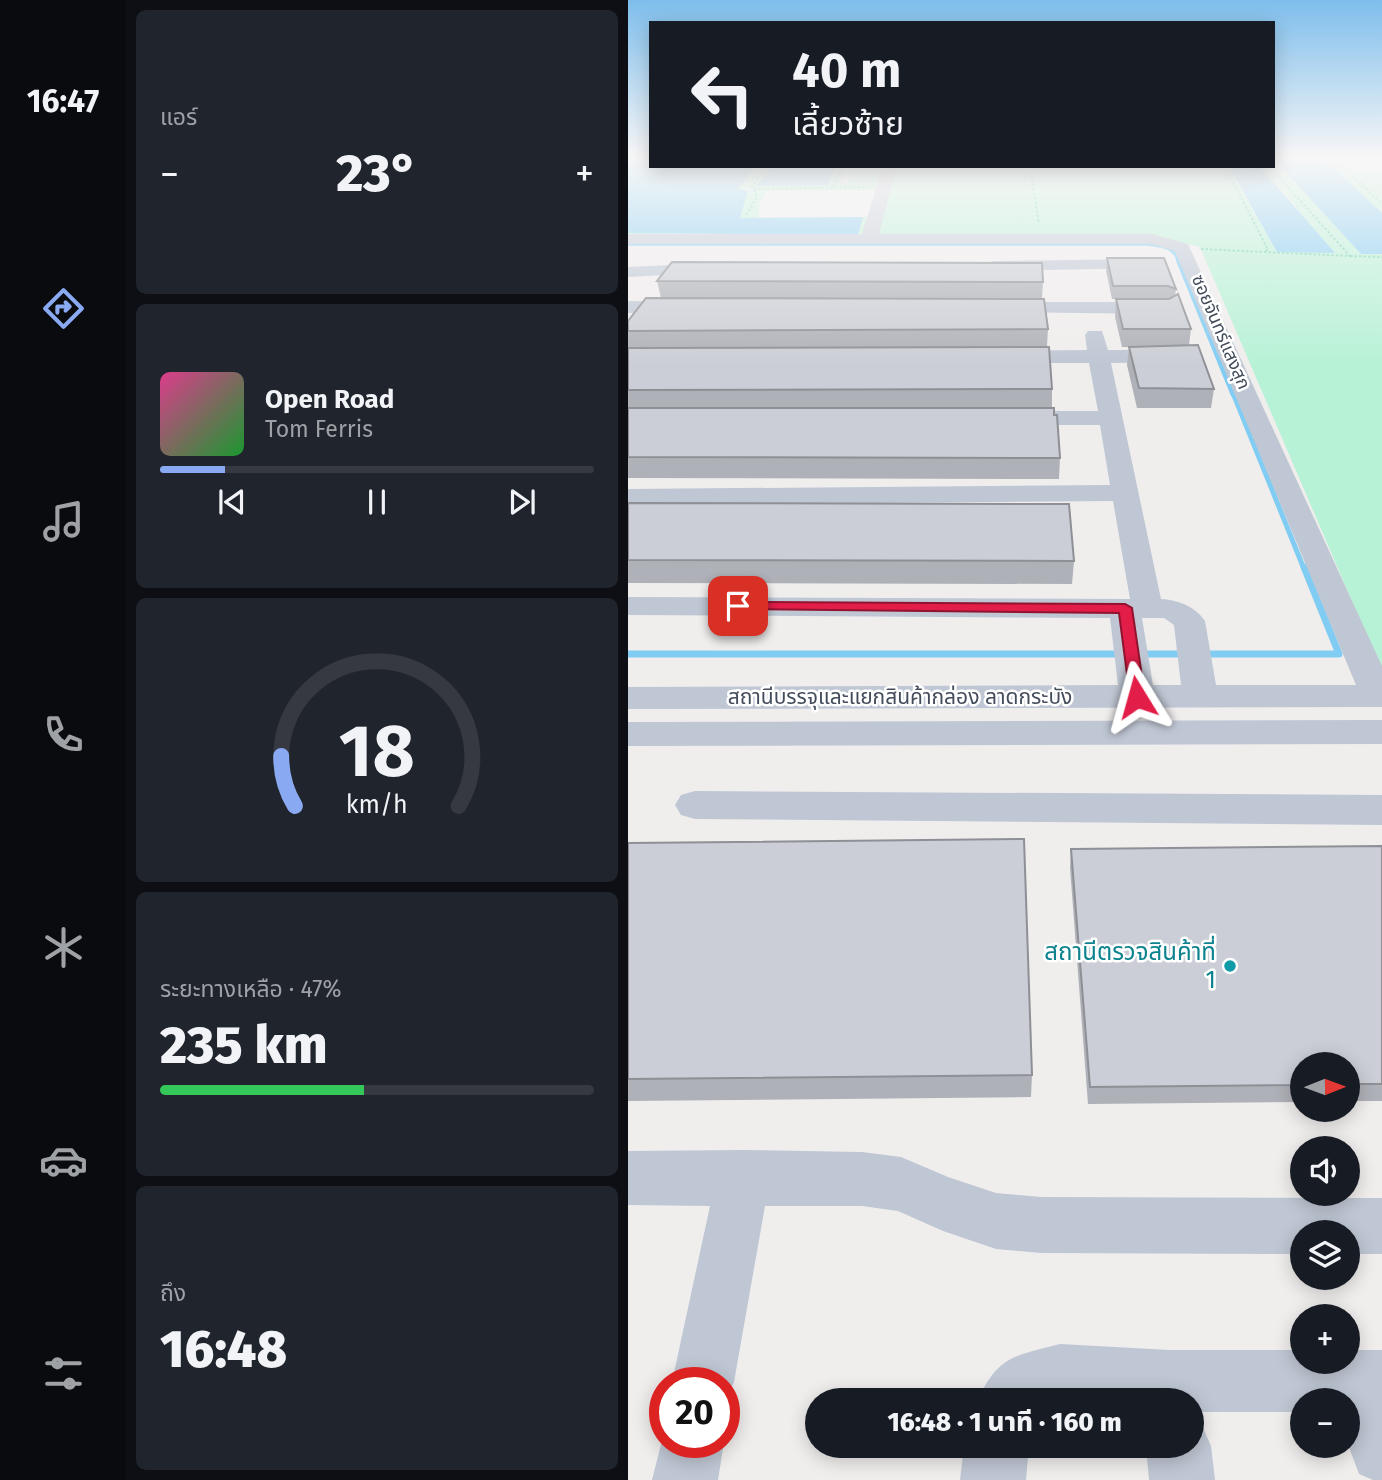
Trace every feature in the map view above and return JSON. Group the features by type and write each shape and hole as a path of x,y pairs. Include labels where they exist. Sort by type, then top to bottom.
{"street":[{"path":"869,239 872,227"},
{"path":"628,239 1152,239 1182,248"},
{"name":"ซอยจันทร์แสงสุก","path":"1182,248 1380,696"},
{"path":"970,266 1149,264"},
{"path":"1080,265 1125,493 1136,609 1137,697"},
{"path":"628,272 737,267"},
{"path":"628,306 652,272"},
{"path":"628,306 710,308"},
{"path":"982,308 1167,308"},
{"path":"975,357 1189,356"},
{"path":"987,418 1111,418"},
{"path":"628,496 1125,493"},
{"path":"628,606 1171,609 1189,621 1200,696"},
{"name":"สถานีบรรจุและแยกสินค้ากล่อง ลาดกระบัง","path":"628,698 1380,696"},
{"name":"สถานีบรรจุและแยกสินค้ากล่อง ลาดกระบัง","path":"628,734 1382,733"},
{"path":"695,805 1382,810"},
{"path":"628,1178 862,1179 901,1184 943,1203 996,1221 1042,1225 1382,1226"},
{"path":"1022,1388 1026,1384 1060,1375 1157,1388"},
{"path":"1204,1389 1373,1381 1382,1451"},
{"path":"685,1480 689,1458"},
{"path":"1179,1458 1182,1480"}],"lane":[{"path":"706,1367 743,1177"},
{"path":"993,1480 996,1458"}],"path":[{"path":"1038,227 1040,239"},
{"path":"1256,227 1268,250 1260,253"},
{"path":"1324,227 1350,256"},
{"path":"1182,248 1382,257"}],"green space":[{"path":"860,227 1263,227 1277,252 1287,227 1337,227 1361,253 1382,254 1382,671 1200,247 1161,237 628,238 628,233 858,235"}],"water":[{"path":"628,227 860,227 858,235 628,233"},
{"path":"1263,227 1312,227 1335,253 1277,252"},
{"path":"1336,227 1382,227 1382,254 1361,254"}],"building":[{"path":"1107,258 1164,258 1176,289 1168,286 1113,286"},
{"path":"672,262 1042,263 1043,282 657,281"},
{"path":"1178,294 1191,329 1123,329 1116,299 1169,299"},
{"path":"646,298 1044,299 1048,329 628,331 628,321"},
{"path":"1198,345 1214,389 1139,388 1129,347"},
{"path":"1049,347 1052,389 628,390 628,348"},
{"path":"628,408 1054,408 1054,415 1057,415 1060,458 628,457"},
{"path":"628,503 1069,504 1074,561 628,560"},
{"path":"1024,839 1032,1075 628,1079 628,843"},
{"name":"สถานีตรวจสินค้าที่ 1","path":"1382,846 1382,1084 1360,1084 1360,1052 1290,1052 1290,1085 1090,1087 1071,849"}],"waterway":[{"path":"628,244 1147,244 1163,246 1177,256 1179,261"},
{"path":"1178,260 1233,395"},
{"path":"1233,393 1304,569"},
{"path":"1201,654 1339,654 1304,567"},
{"path":"628,654 1125,654"},
{"path":"1138,654 1188,654"}],"place":[{"name":"สถานีตรวจสินค้าที่ 1","path":"1230,966"}],"route":[{"path":"738,606 1125,608 1137,697"}]}
